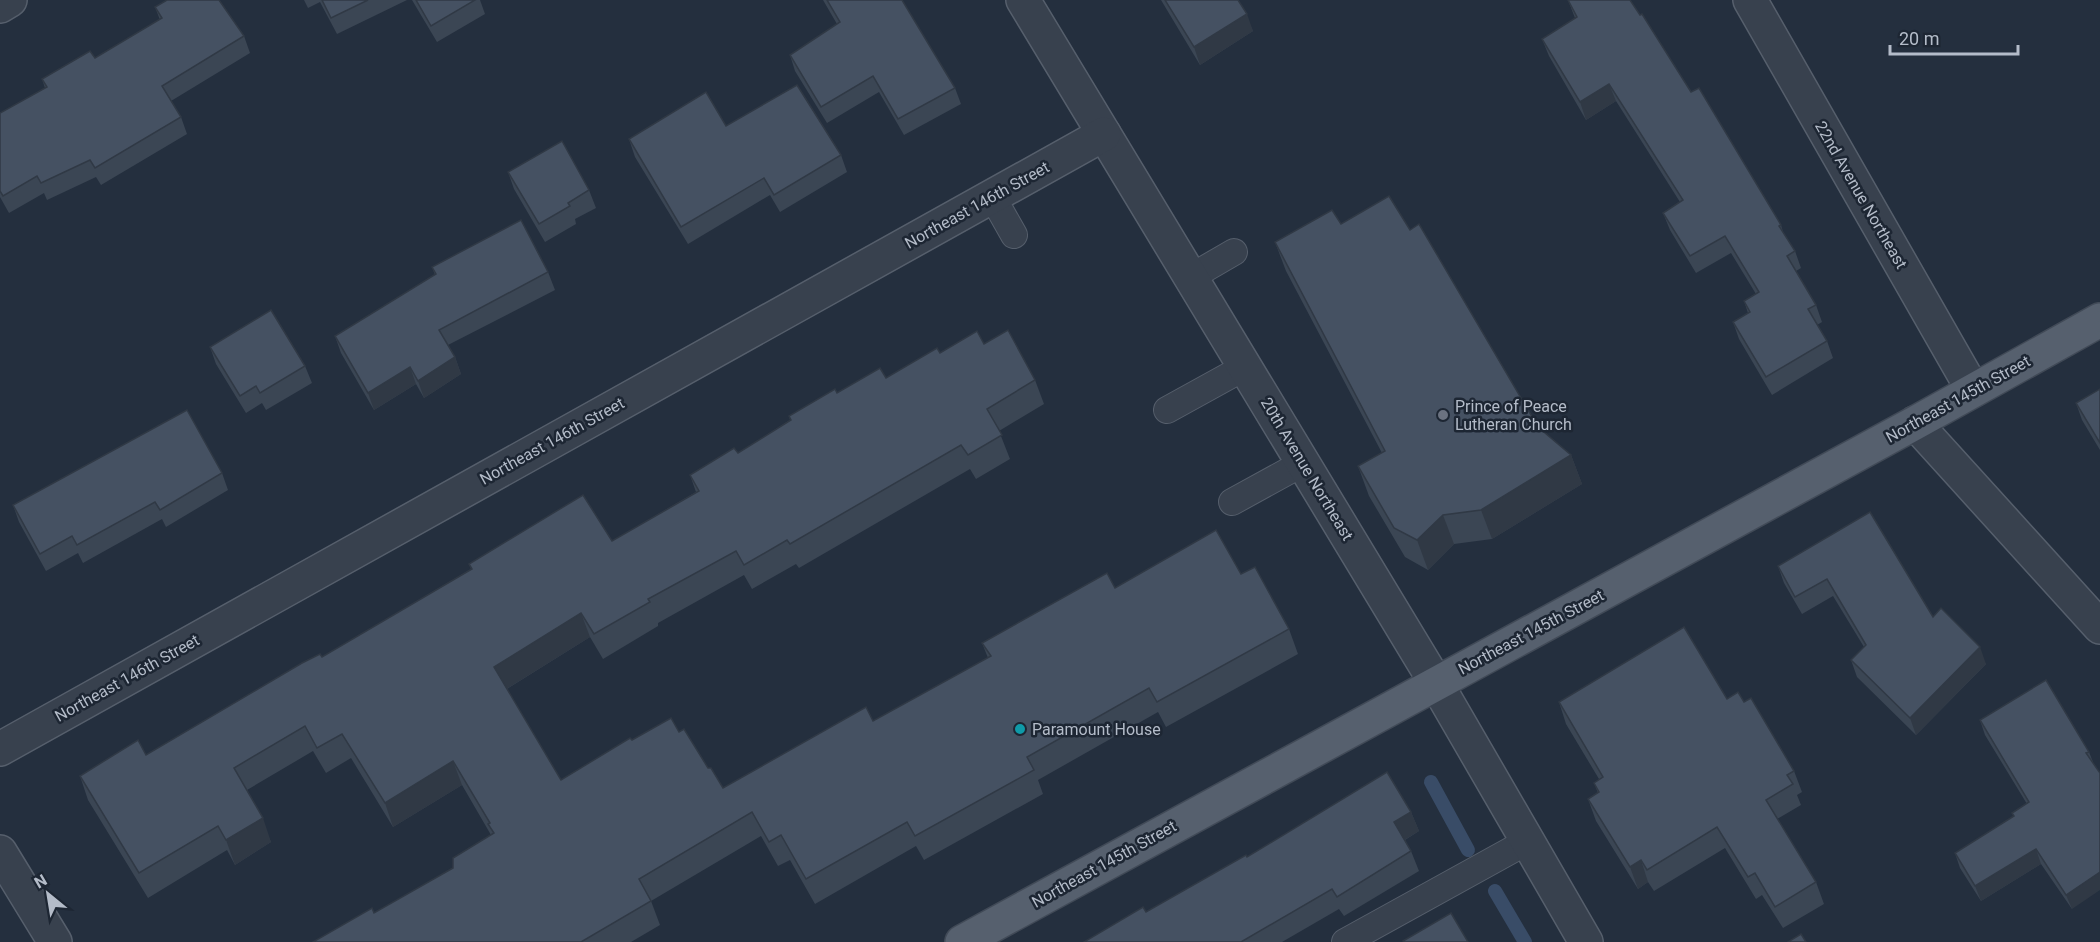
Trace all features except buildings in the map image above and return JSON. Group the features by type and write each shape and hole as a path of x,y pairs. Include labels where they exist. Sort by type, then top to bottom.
{"main road":[{"name":"Northeast 145th Street","path":"962,942 2100,320"}],"street":[{"path":"0,6 10,0"},
{"name":"20th Avenue Northeast","path":"1023,0 1436,683 1586,942"},
{"name":"22nd Avenue Northeast","path":"1750,0 1972,390"},
{"name":"Northeast 146th Street","path":"0,749 1104,134"},
{"path":"1915,423 2100,627"},
{"path":"0,852 55,942"}],"lane":[{"path":"992,196 1014,236"},
{"path":"1191,277 1234,252"},
{"path":"1167,410 1245,367"},
{"path":"1232,502 1304,463"},
{"path":"1345,942 1527,841"}],"waterway":[{"path":"1431,782 1468,850"},
{"path":"1495,891 1525,942"}],"place":[{"name":"Prince of Peace Lutheran Church","path":"1443,415"},
{"name":"Paramount House","path":"1020,729"}]}
